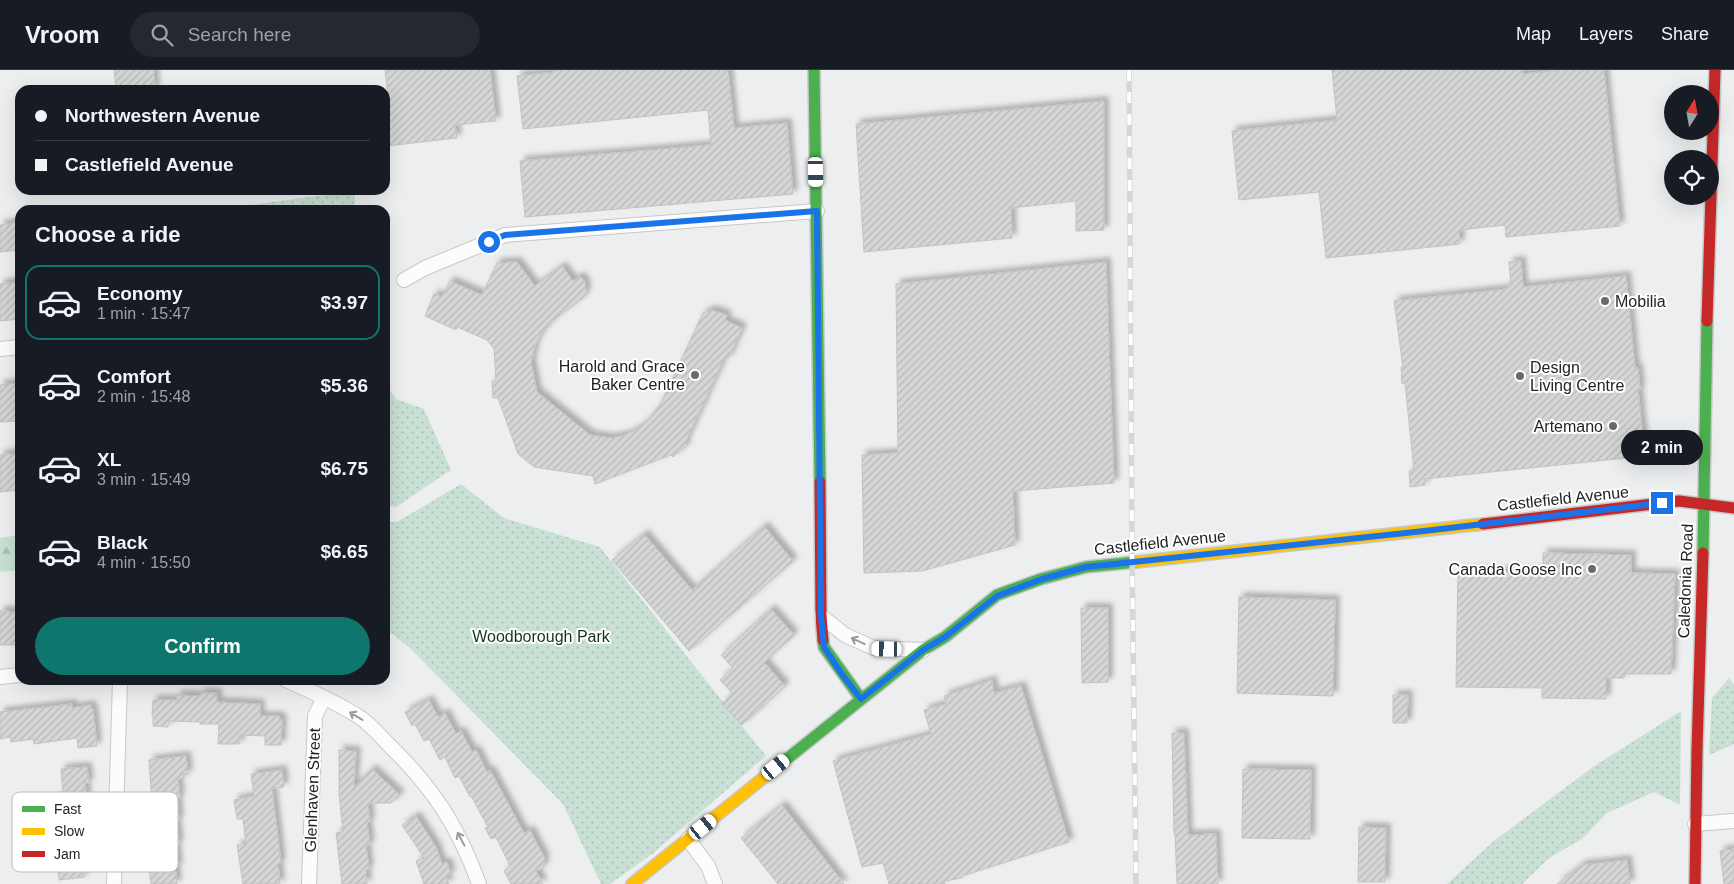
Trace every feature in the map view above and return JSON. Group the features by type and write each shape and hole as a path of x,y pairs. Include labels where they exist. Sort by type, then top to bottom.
{"street":[{"path":"814,70 821,616 824,647 861,699"},
{"name":"Caledonia Road","path":"1695,884 1708,274 1715,70"},
{"path":"404,280 425,268 505,235 817,211"},
{"path":"0,350 15,348"},
{"name":"Castlefield Avenue","path":"632,884 923,650 945,637 997,596 1042,579 1086,567 1424,531 1679,501 1734,508"},
{"path":"821,616 845,635 874,648 923,650"},
{"path":"0,677 15,676"},
{"path":"117,792 120,685"},
{"path":"297,685 362,719 407,762 439,802 464,845 479,884"},
{"name":"Glenhaven Street","path":"309,884 315,716 324,698"},
{"path":"1695,824 1734,821"},
{"path":"688,839 708,866 715,884"}],"green space":[{"path":"325,195 355,195 355,205 250,205"},
{"path":"390,390 396,399 424,409 451,470 396,507 390,506"},
{"name":"Woodborough Park","path":"461,484 504,518 600,547 766,756 652,854 610,884 601,884 563,804 410,648 390,632 390,522 397,522"},
{"path":"15,536 15,570 0,572 0,538"},
{"path":"1729,678 1734,685 1734,744 1709,755 1712,698"},
{"path":"1681,711 1680,805 1654,792 1607,813 1582,839 1549,858 1522,884 1447,884 1494,841 1593,767"}],"building":[{"path":"114,70 154,70 155,85 116,85"},
{"path":"385,70 490,70 496,121 455,125 457,138 390,146 390,85 387,85"},
{"path":"555,70 728,70 734,128 787,123 793,194 525,217 520,161 711,145 708,110 523,129 517,76 555,72"},
{"path":"1332,70 1523,70 1523,74 1562,70 1604,70 1620,226 1506,237 1505,225 1459,230 1460,244 1326,258 1319,192 1239,200 1232,131 1337,120"},
{"path":"1104,101 1104,230 1076,231 1076,201 1011,208 1012,238 864,252 856,124"},
{"path":"15,223 15,250 0,252 0,225"},
{"name":"Design Living Centre","path":"1521,261 1523,287 1626,276 1635,368 1638,368 1640,390 1638,390 1645,456 1424,479 1425,485 1410,487 1409,471 1414,470 1405,383 1402,384 1401,367 1403,367 1394,301 1507,289 1506,286 1511,286 1509,262"},
{"name":"Harold and Grace Baker Centre","path":"517,262 535,286 562,266 573,281 580,276 585,282 586,292 583,298 552,321 541,334 535,345 531,362 537,392 590,435 611,438 626,435 639,428 651,417 661,403 703,313 712,310 727,315 725,320 742,328 728,359 724,358 685,443 687,445 673,457 671,455 595,484 593,476 534,467 518,454 498,398 493,398 492,381 496,381 494,349 487,340 457,327 456,330 425,316 434,294 442,297 450,281 482,295 497,263"},
{"path":"1106,262 1114,483 1013,491 1015,545 922,571 864,573 862,455 898,453 896,284"},
{"path":"15,282 15,320 0,321 0,284"},
{"path":"15,384 15,421 0,422 0,385"},
{"path":"15,454 15,490 0,492 0,455"},
{"path":"764,526 793,561 689,651 612,560 644,534 692,590"},
{"path":"1543,553 1631,555 1631,573 1675,574 1671,674 1625,674 1624,678 1606,678 1606,699 1542,698 1542,688 1456,687 1458,571 1543,572"},
{"path":"1239,597 1335,600 1333,696 1237,693"},
{"path":"1081,608 1108,608 1108,682 1082,683"},
{"path":"771,609 794,635 764,662 785,686 742,725 722,704 733,694 720,680 733,668 721,655"},
{"path":"0,611 15,612 15,645 0,645"},
{"path":"992,680 994,693 1021,686 1069,842 962,876 962,878 944,881 945,884 889,884 883,863 862,867 833,761 931,734 924,710 946,704 944,696"},
{"path":"200,693 217,693 217,702 260,704 260,716 279,716 282,719 281,745 265,745 265,736 240,735 240,743 238,744 218,744 219,724 169,721 168,727 153,726 153,700 177,700 177,695 200,696"},
{"path":"1393,695 1408,695 1407,723 1393,723"},
{"path":"429,700 438,717 445,713 456,734 461,731 472,752 476,750 487,772 490,770 524,833 530,830 545,859 543,860 544,867 536,871 543,884 511,884 504,871 510,866 496,837 491,839 485,828 488,827 459,776 455,778 445,757 440,760 429,739 424,741 415,724 412,726 405,712"},
{"path":"72,704 72,708 91,705 97,746 78,748 77,738 34,744 33,739 11,742 10,737 0,739 0,712"},
{"path":"1172,733 1184,733 1188,835 1216,834 1218,884 1177,884"},
{"path":"339,750 356,751 354,787 372,769 400,795 391,803 368,803 370,822 367,823 370,845 366,846 369,869 366,870 367,884 342,884 336,833 343,832 339,793"},
{"path":"186,756 188,774 183,774 184,778 178,779 180,798 178,799 178,792 151,792 149,760"},
{"path":"87,767 89,783 85,783 86,792 63,792 61,769"},
{"path":"1243,769 1311,770 1310,839 1242,838"},
{"path":"282,770 284,787 272,788 281,863 278,863 280,884 243,884 237,845 246,844 243,819 237,819 234,800 254,796 251,774"},
{"path":"782,805 844,884 778,884 741,838"},
{"path":"416,816 436,847 442,864 447,862 451,874 446,876 449,884 424,884 416,861 424,858 402,825"},
{"path":"1359,827 1386,828 1385,882 1358,882"},
{"path":"1734,849 1734,884 1724,884 1720,851"},
{"path":"1627,860 1630,884 1557,884 1582,865"},
{"path":"58,872 85,872 85,877 59,880"},
{"path":"149,872 176,872 177,884 151,884"}],"railway":[{"path":"1129,70 1136,884"}],"traffic: fast":[{"path":"814,70 820,482"},
{"path":"1703,553 1707,321"},
{"path":"783,762 923,650 945,637 997,595 1041,579 1086,567 1136,562"},
{"path":"823,640 824,647 861,699"}],"traffic: slow":[{"path":"1136,562 1483,524"},
{"path":"632,884 783,762"}],"traffic: jam":[{"path":"1707,321 1715,70"},
{"path":"820,482 821,616 823,640"},
{"path":"1483,524 1679,501 1734,508"},
{"path":"1695,884 1703,553"}],"place":[{"name":"Mobilia","path":"1605,301"},
{"name":"Harold and Grace Baker Centre","path":"695,375"},
{"name":"Design Living Centre","path":"1520,376"},
{"name":"Artemano","path":"1613,426"},
{"name":"Canada Goose Inc","path":"1592,569"}],"route":[{"path":"489,242 505,235 817,211 821,616 824,647 861,699 923,650 945,637 997,596 1042,579 1086,567 1424,531 1662,503"}]}
